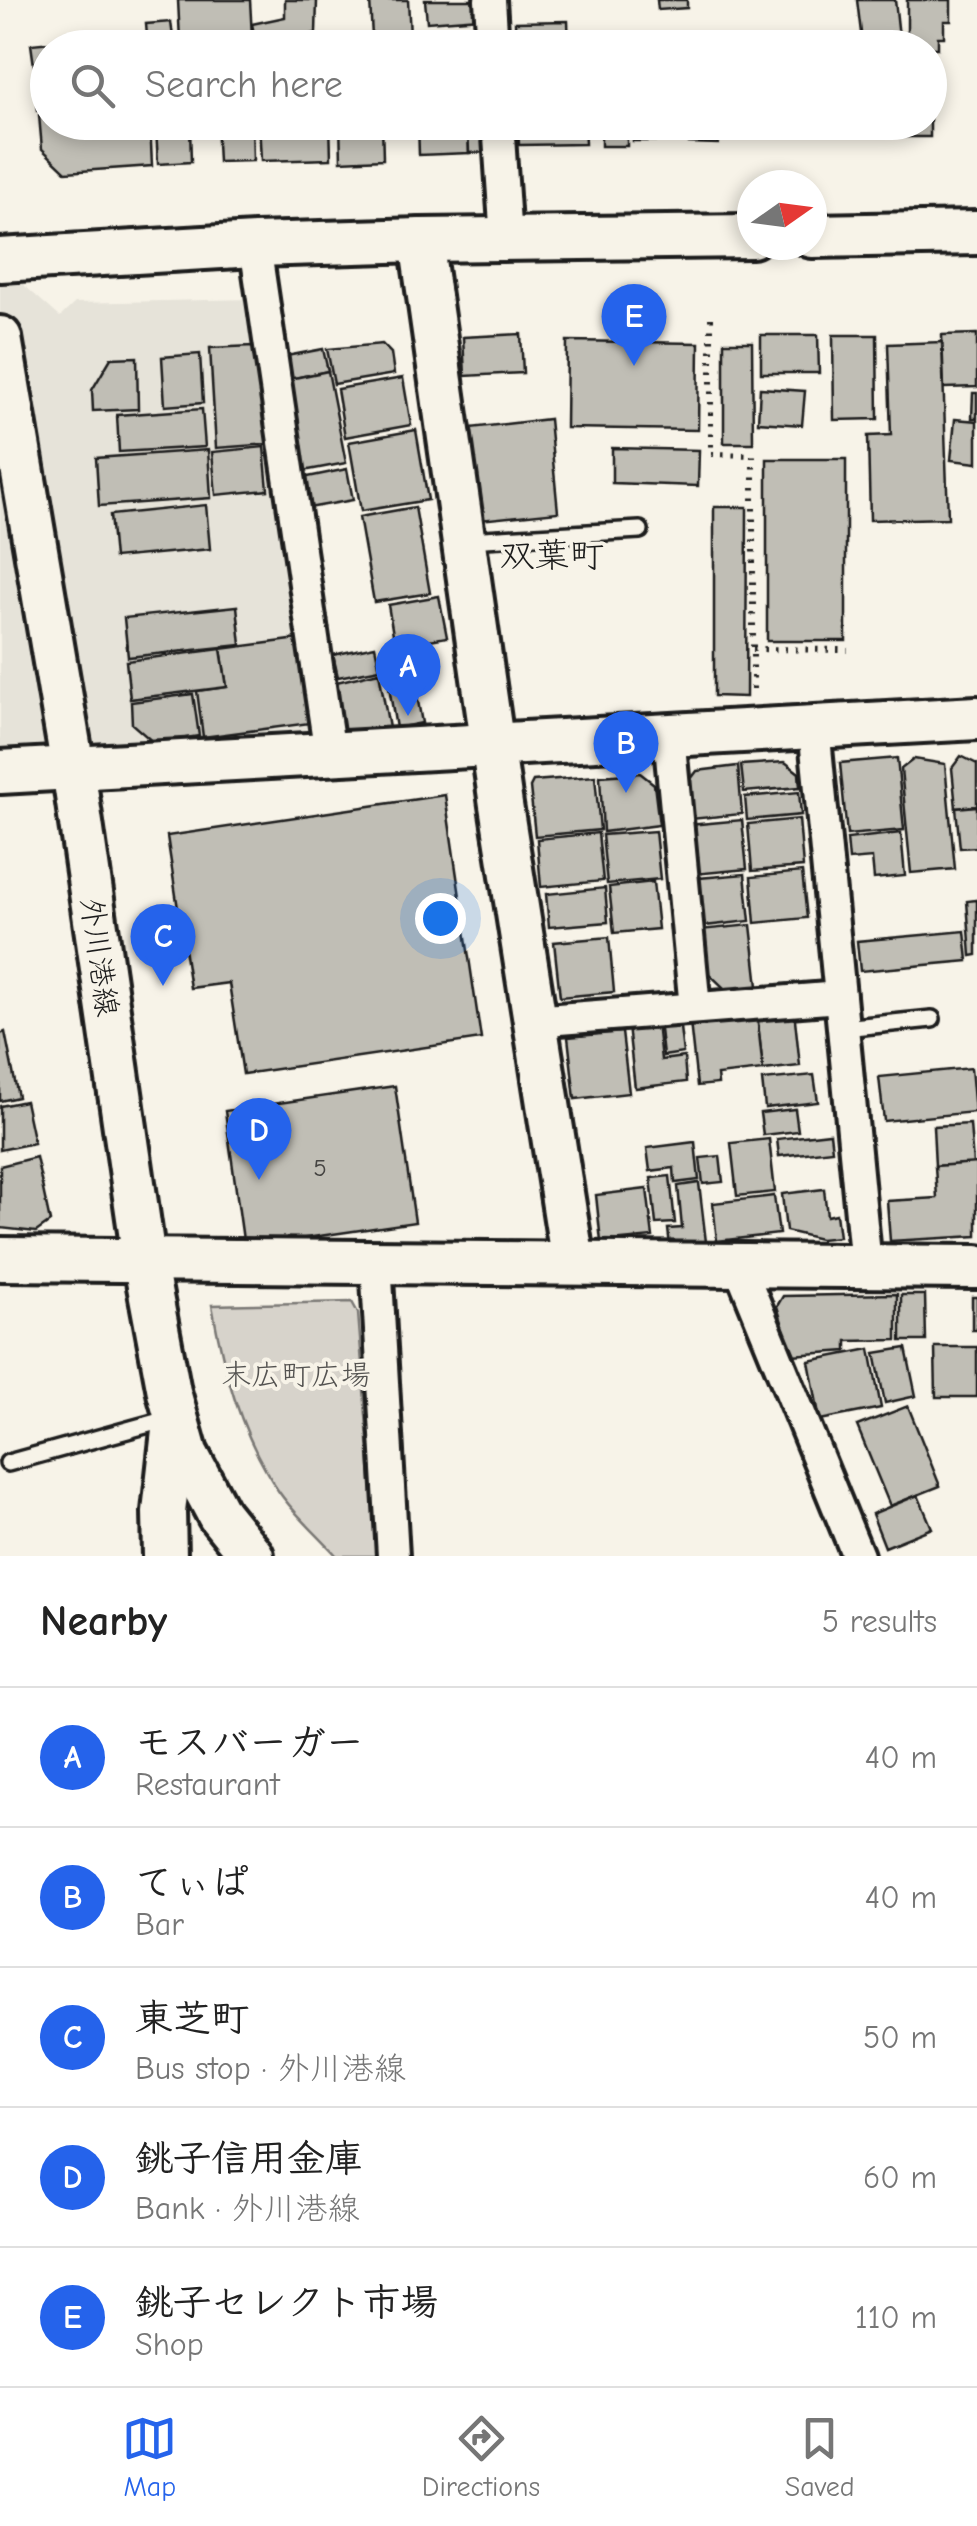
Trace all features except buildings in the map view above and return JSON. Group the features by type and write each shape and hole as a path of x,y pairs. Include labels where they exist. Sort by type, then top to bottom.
{"street":[{"path":"490,0 492,30"},
{"path":"499,140 506,240"},
{"path":"827,236 977,233"},
{"path":"0,260 255,245 737,236"},
{"path":"422,240 533,1021 573,1263"},
{"path":"255,245 330,754"},
{"name":"外川港線","path":"0,338 73,768 144,1260 174,1417 186,1452 219,1515 252,1556"},
{"path":"0,772 977,718"},
{"path":"814,727 866,1266"},
{"path":"669,735 695,1008"},
{"path":"533,1021 840,996"},
{"path":"0,1260 977,1268"},
{"path":"376,1262 394,1556"},
{"path":"739,1265 858,1556"},
{"path":"165,1556 164,1512 174,1417"}],"lane":[{"path":"463,540 640,530"},
{"path":"843,1028 932,1019"},
{"path":"8,1463 174,1417"}],"path":[{"path":"710,318 712,454 753,455 753,700 769,699"},
{"path":"753,649 848,650"}],"shaded area":[{"path":"0,264 60,317 75,303 252,299 315,743 0,761"}],"green space":[{"name":"末広町広場","path":"352,1302 358,1313 377,1556 337,1556 275,1486 234,1398 212,1305"}],"place":[{"name":"銚子セレクト市場","path":"634,366"},
{"name":"モスバーガー","path":"408,716"},
{"name":"てぃぱ","path":"626,793"},
{"name":"東芝町","path":"163,986"},
{"name":"銚子信用金庫","path":"259,1180"}],"district":[{"name":"双葉町","path":"552,555"}]}
